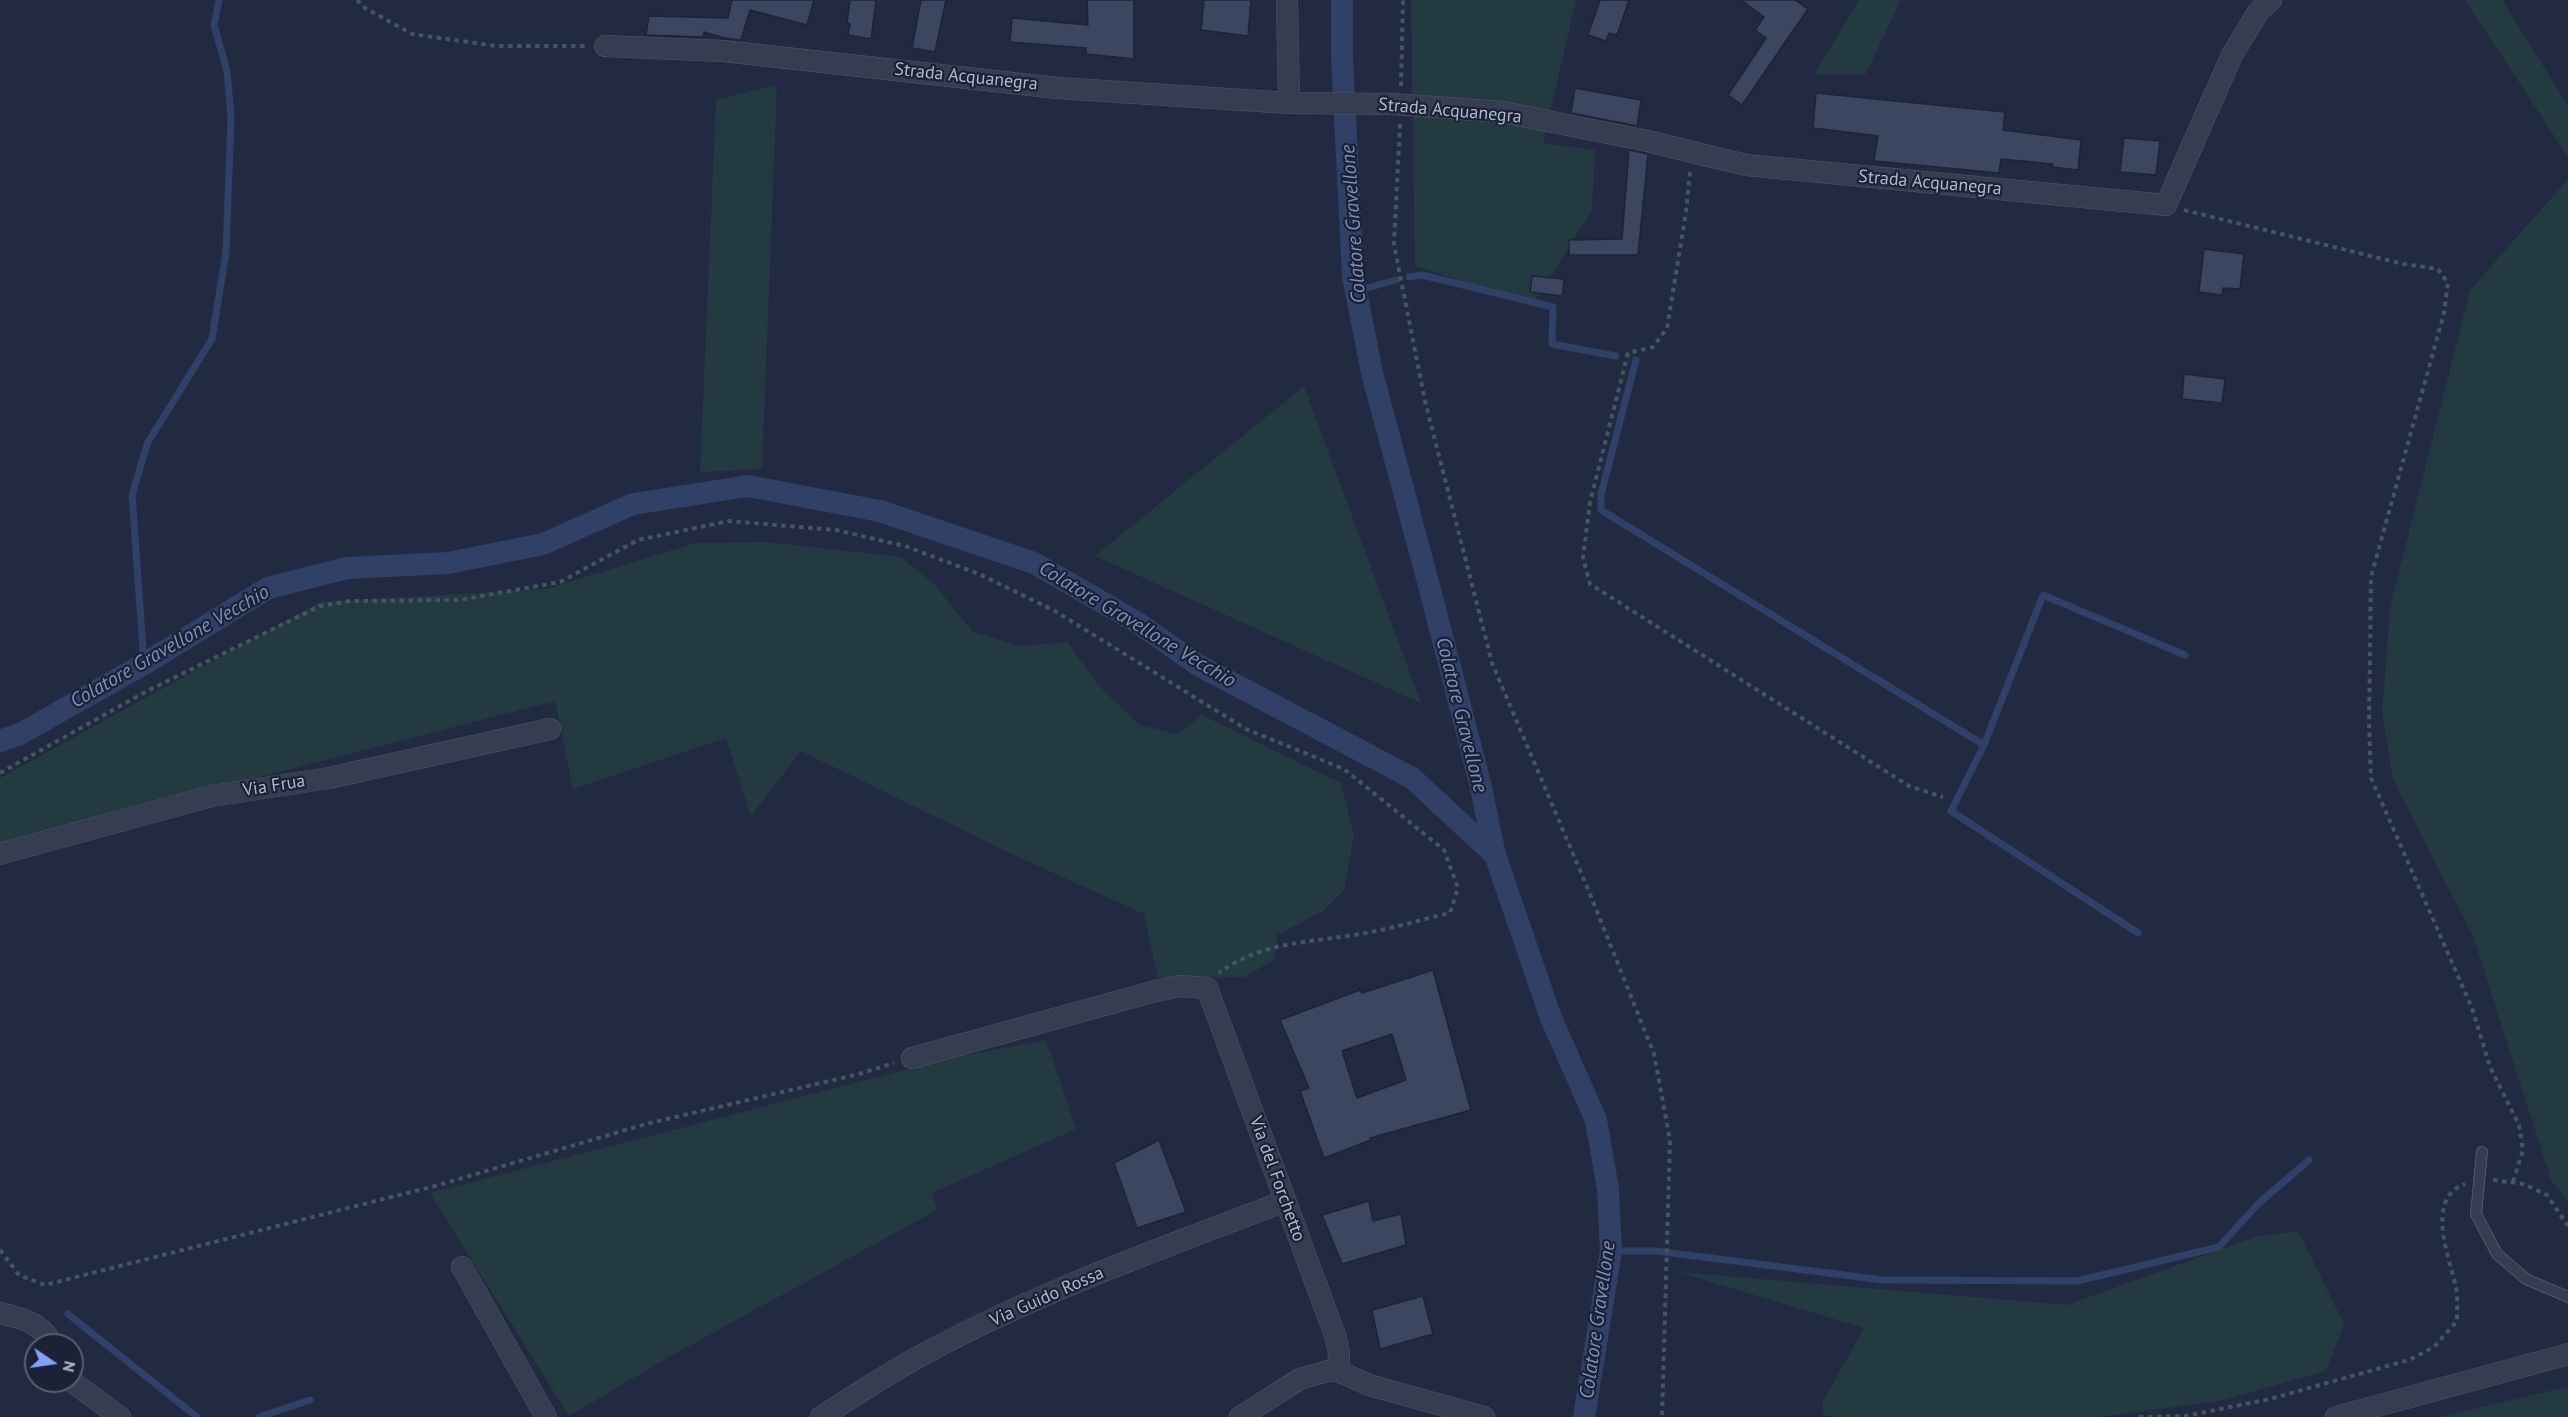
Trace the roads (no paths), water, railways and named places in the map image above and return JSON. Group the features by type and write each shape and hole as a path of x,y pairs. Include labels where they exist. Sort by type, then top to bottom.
{"street":[{"path":"1287,0 1289,103"},
{"name":"Strada Acquanegra","path":"606,46 723,51 1058,88 1289,103 1397,105 1502,112 1746,165 2166,205 2232,55 2258,12 2271,0"},
{"name":"Via Frua","path":"0,854 212,796 329,778 550,729"},
{"name":"Via del Forchetto","path":"912,1058 1152,992 1180,986 1207,988 1336,1338 1339,1354 1338,1371"},
{"name":"Via Guido Rossa","path":"821,1417 921,1356 980,1326 1103,1272 1285,1201"},
{"path":"462,1267 546,1417"},
{"path":"0,1313 28,1320 45,1333"},
{"path":"2336,1417 2568,1354"},
{"path":"1240,1417 1300,1379 1318,1373 1338,1371 1369,1385 1484,1417"},
{"path":"84,1391 120,1417"}],"lane":[{"path":"2482,1152 2476,1214 2497,1254 2526,1279 2568,1297"}],"waterway":[{"path":"144,664 132,495 148,442 212,339 226,252 231,117 227,71 214,25 219,0"},
{"name":"Colatore Gravellone","path":"1342,0 1342,58 1353,276 1372,373 1480,783 1495,855 1551,1018 1596,1120 1608,1189 1611,1251 1584,1417"},
{"path":"1409,277 1422,275 1553,307 1552,344 1616,356"},
{"path":"1356,291 1396,280"},
{"path":"1636,360 1601,494 1601,510 1984,745"},
{"name":"Colatore Gravellone Vecchio","path":"0,741 20,734 144,664 268,588 347,568 448,563 543,544 633,504 748,486 880,511 1034,563 1138,623 1198,665 1412,778 1495,855"},
{"path":"2138,933 1951,811 1984,745 2043,595 2185,655"},
{"path":"1611,1251 1656,1251 1883,1280 2077,1281 2219,1247 2259,1203 2309,1160"},
{"path":"68,1314 197,1417"},
{"path":"259,1417 310,1400"}]}
